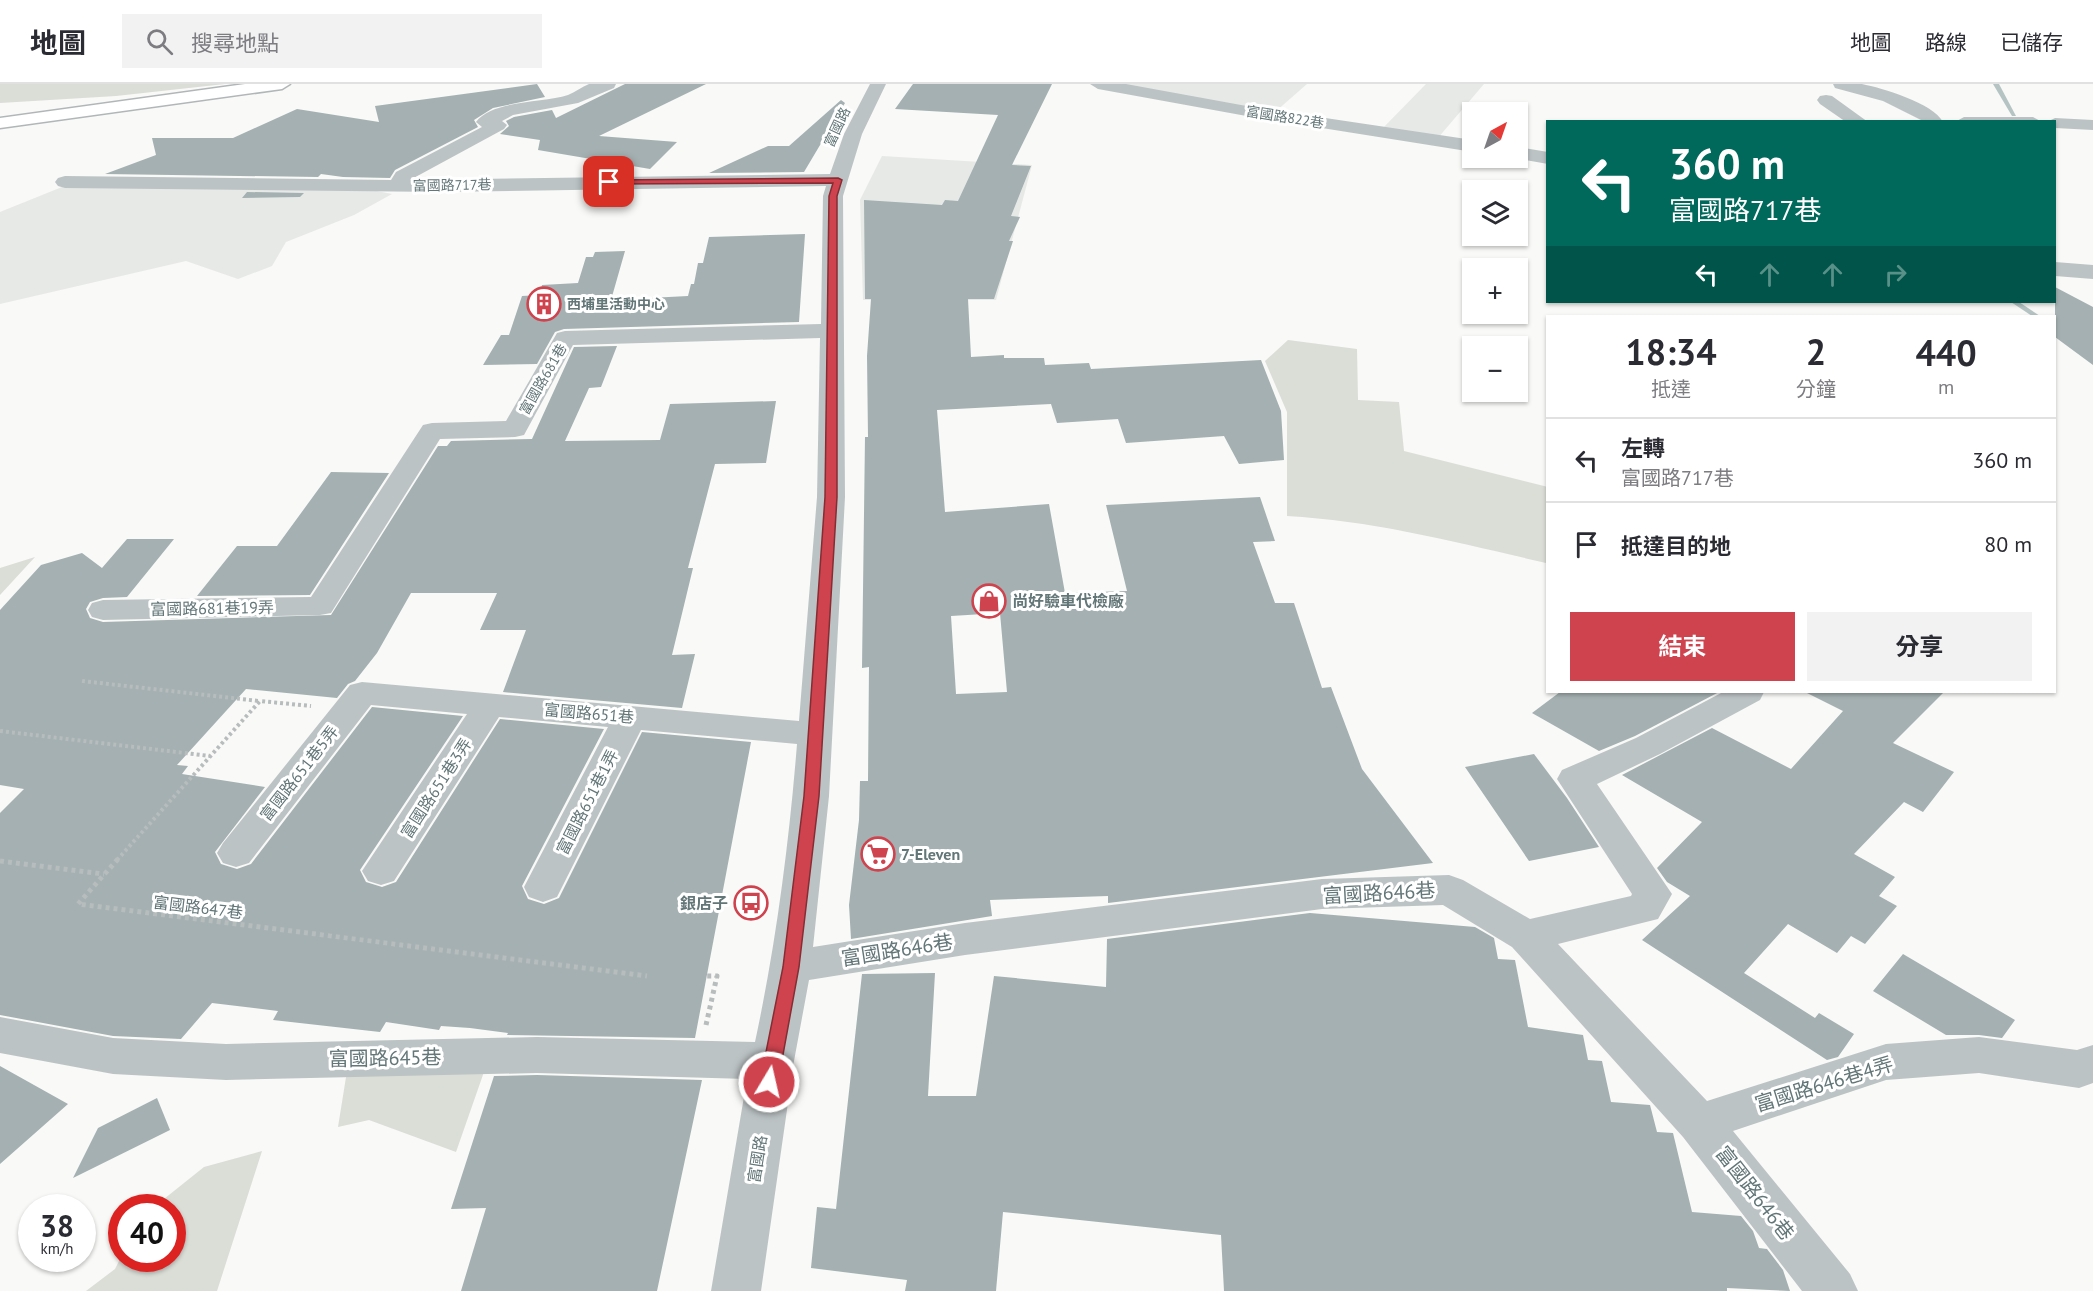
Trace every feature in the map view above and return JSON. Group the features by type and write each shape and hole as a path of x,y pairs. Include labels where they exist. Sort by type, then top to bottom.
{"highway":[{"path":"1,118 282,84"}],"street":[{"path":"397,186 404,176 498,125 485,122 508,111 572,99 608,84"},
{"name":"富國路822巷","path":"1098,84 1252,112 1462,144"},
{"path":"1841,84 1889,97 1931,116 1933,120"},
{"name":"富國路","path":"736,1291 772,1061 791,967 811,796 831,497 833,196 837,168 872,89 886,100 869,141 837,168"},
{"path":"1826,100 1856,120"},
{"path":"2056,123 2093,125"},
{"path":"1528,155 1546,158"},
{"name":"富國路717巷","path":"65,182 397,186 837,168"},
{"path":"2056,269 2093,272"},
{"name":"富國路681巷","path":"320,606 432,431 515,429 565,338 832,331"},
{"name":"富國路681巷19弄","path":"103,610 320,606"},
{"name":"富國路651巷","path":"362,693 816,734"},
{"name":"富國路651巷5弄","path":"236,853 362,693"},
{"path":"1526,936 1644,908 1653,894 1575,779 1648,746 1746,693"},
{"name":"富國路651巷3弄","path":"381,871 490,705"},
{"name":"富國路651巷1弄","path":"543,887 630,717"},
{"name":"富國路646巷","path":"791,967 965,939 1322,894 1449,890 1526,936 1699,1123 1833,1291"},
{"name":"富國路645巷","path":"0,1035 114,1056 226,1062 537,1055 772,1061"},
{"name":"富國路646巷4弄","path":"1699,1123 1886,1062 1979,1055 2079,1069 2093,1063"}],"path":[{"path":"82,681 323,707"},
{"name":"富國路647巷","path":"260,701 78,903 647,976"},
{"path":"0,732 210,756"},
{"path":"0,861 105,874"},
{"path":"699,1058 717,976 707,976"}],"shaded area":[{"path":"0,84 225,84 116,96 0,103"},
{"path":"1118,84 1307,84 1275,112"},
{"path":"1426,84 1484,84 1469,102 1462,102 1462,110 1437,139 1382,129"},
{"path":"882,156 1032,165 996,300 863,300 860,200"},
{"path":"67,185 372,190 392,194 354,215 286,242 272,266 238,279 186,261 0,304 0,212"},
{"path":"1288,340 1357,349 1358,400 1399,402 1404,451 1546,486 1546,563 1385,528 1287,516 1287,412 1265,361"},
{"path":"35,557 0,595 0,568"},
{"path":"485,1069 456,1152 369,1120 338,1127 347,1071"},
{"path":"262,1151 217,1291 86,1291 111,1272 186,1272 186,1194 170,1194 204,1167"}],"building":[{"path":"537,84 545,97 493,108 474,120 478,127 395,170 390,178 321,174 318,177 105,174 156,155 152,138 233,138 297,109 379,122 375,106"},
{"path":"625,84 706,84 599,136 677,142 650,169 538,150 540,140 500,134 509,126 506,121 514,117 552,110 556,118"},
{"path":"913,84 1052,84 1012,165 1031,166 1011,216 1020,217 1009,241 1013,241 994,299 968,299 971,357 1004,355 1004,358 1044,358 1045,365 1089,363 1091,369 1261,360 1281,411 1284,460 1239,464 1224,436 1126,443 1118,419 1057,423 1051,404 937,410 945,512 1049,504 1065,593 1127,591 1106,505 1260,497 1275,541 1253,542 1275,603 1294,603 1322,688 1331,687 1362,769 1433,863 1108,903 1108,896 990,900 992,916 851,939 849,905 859,820 860,781 868,781 869,667 862,668 865,437 868,437 867,356 871,299 865,299 864,200 942,205 945,200 958,201 998,115 895,109","holes":["1000,613 1007,692 956,694 951,616"]},
{"path":"841,100 845,103 804,172 709,173 768,146 789,146"},
{"path":"247,192 304,193 300,197 242,198"},
{"path":"805,234 799,322 564,329 555,332 537,364 483,365 501,335 509,335 522,296 539,295 542,285 578,283 586,257 593,257 595,252 625,251 611,300 688,296 691,284 694,284 698,263 703,263 709,237"},
{"path":"2056,288 2093,307 2093,365 2056,338"},
{"path":"617,346 601,387 589,388 565,441 660,440 670,404 776,401 766,463 715,464 688,568 693,568 672,655 695,654 682,708 503,692 526,630 480,630 497,593 411,593 377,653 355,681 348,684 337,698 246,689 177,765 188,766 182,774 265,787 215,852 221,864 237,869 251,864 372,707 463,716 360,870 366,882 382,887 396,882 500,719 604,729 522,886 528,899 544,904 559,898 642,732 751,742 695,1038 507,1035 508,1033 470,1028 441,1026 439,1030 386,1022 380,1032 273,1020 278,1011 212,1003 181,1039 113,1036 0,1015 0,813 24,789 0,785 0,610 41,565 82,553 102,568 127,539 174,539 127,597 103,598 90,602 86,609 90,618 103,622 331,615 438,446 447,446 451,441 532,439 574,347"},
{"path":"331,472 389,473 310,595 197,596 237,546 277,546"},
{"path":"1559,693 1717,693 1635,736 1599,751 1532,713"},
{"path":"1807,693 1943,693 1893,743 1954,772 1923,812 1904,802 1854,854 1895,877 1879,896 1897,906 1865,944 1851,936 1837,953 1788,924 1744,973 1815,1018 1819,1013 1854,1034 1838,1057 1827,1060 1642,940 1690,896 1667,882 1657,868 1702,822 1622,775 1712,728 1791,769 1843,711"},
{"path":"1534,754 1567,798 1599,847 1529,861 1465,767"},
{"path":"1310,913 1475,927 1494,938 1498,959 1515,960 1528,1027 1583,1035 1588,1060 1602,1061 1611,1102 1650,1105 1657,1132 1673,1133 1692,1212 1741,1216 1753,1231 1759,1248 1767,1249 1783,1270 1790,1291 1727,1288 1727,1291 1224,1291 1221,1235 1003,1212 996,1291 905,1291 907,1280 811,1268 817,1207 836,1209 862,974 935,973 928,1096 976,1096 994,976 1106,987 1107,939"},
{"path":"1903,954 2015,1020 2002,1038 1946,1035 1873,991"},
{"path":"0,1066 68,1104 0,1164"},
{"path":"537,1075 702,1080 657,1291 461,1291 486,1208 451,1209 494,1076"},
{"path":"157,1098 170,1130 73,1178 98,1128"}],"waterway":[{"path":"1996,84 2014,115"},
{"path":"2016,303 2034,315"}],"place":[{"name":"西埔里活動中心","path":"544,304"},
{"name":"尚好驗車代檢廠","path":"989,601"},
{"name":"7-Eleven","path":"878,854"},
{"name":"銀店子","path":"751,903"}],"route":[{"path":"609,182 838,180 833,196 831,497 811,796 791,967 769,1082"}]}
